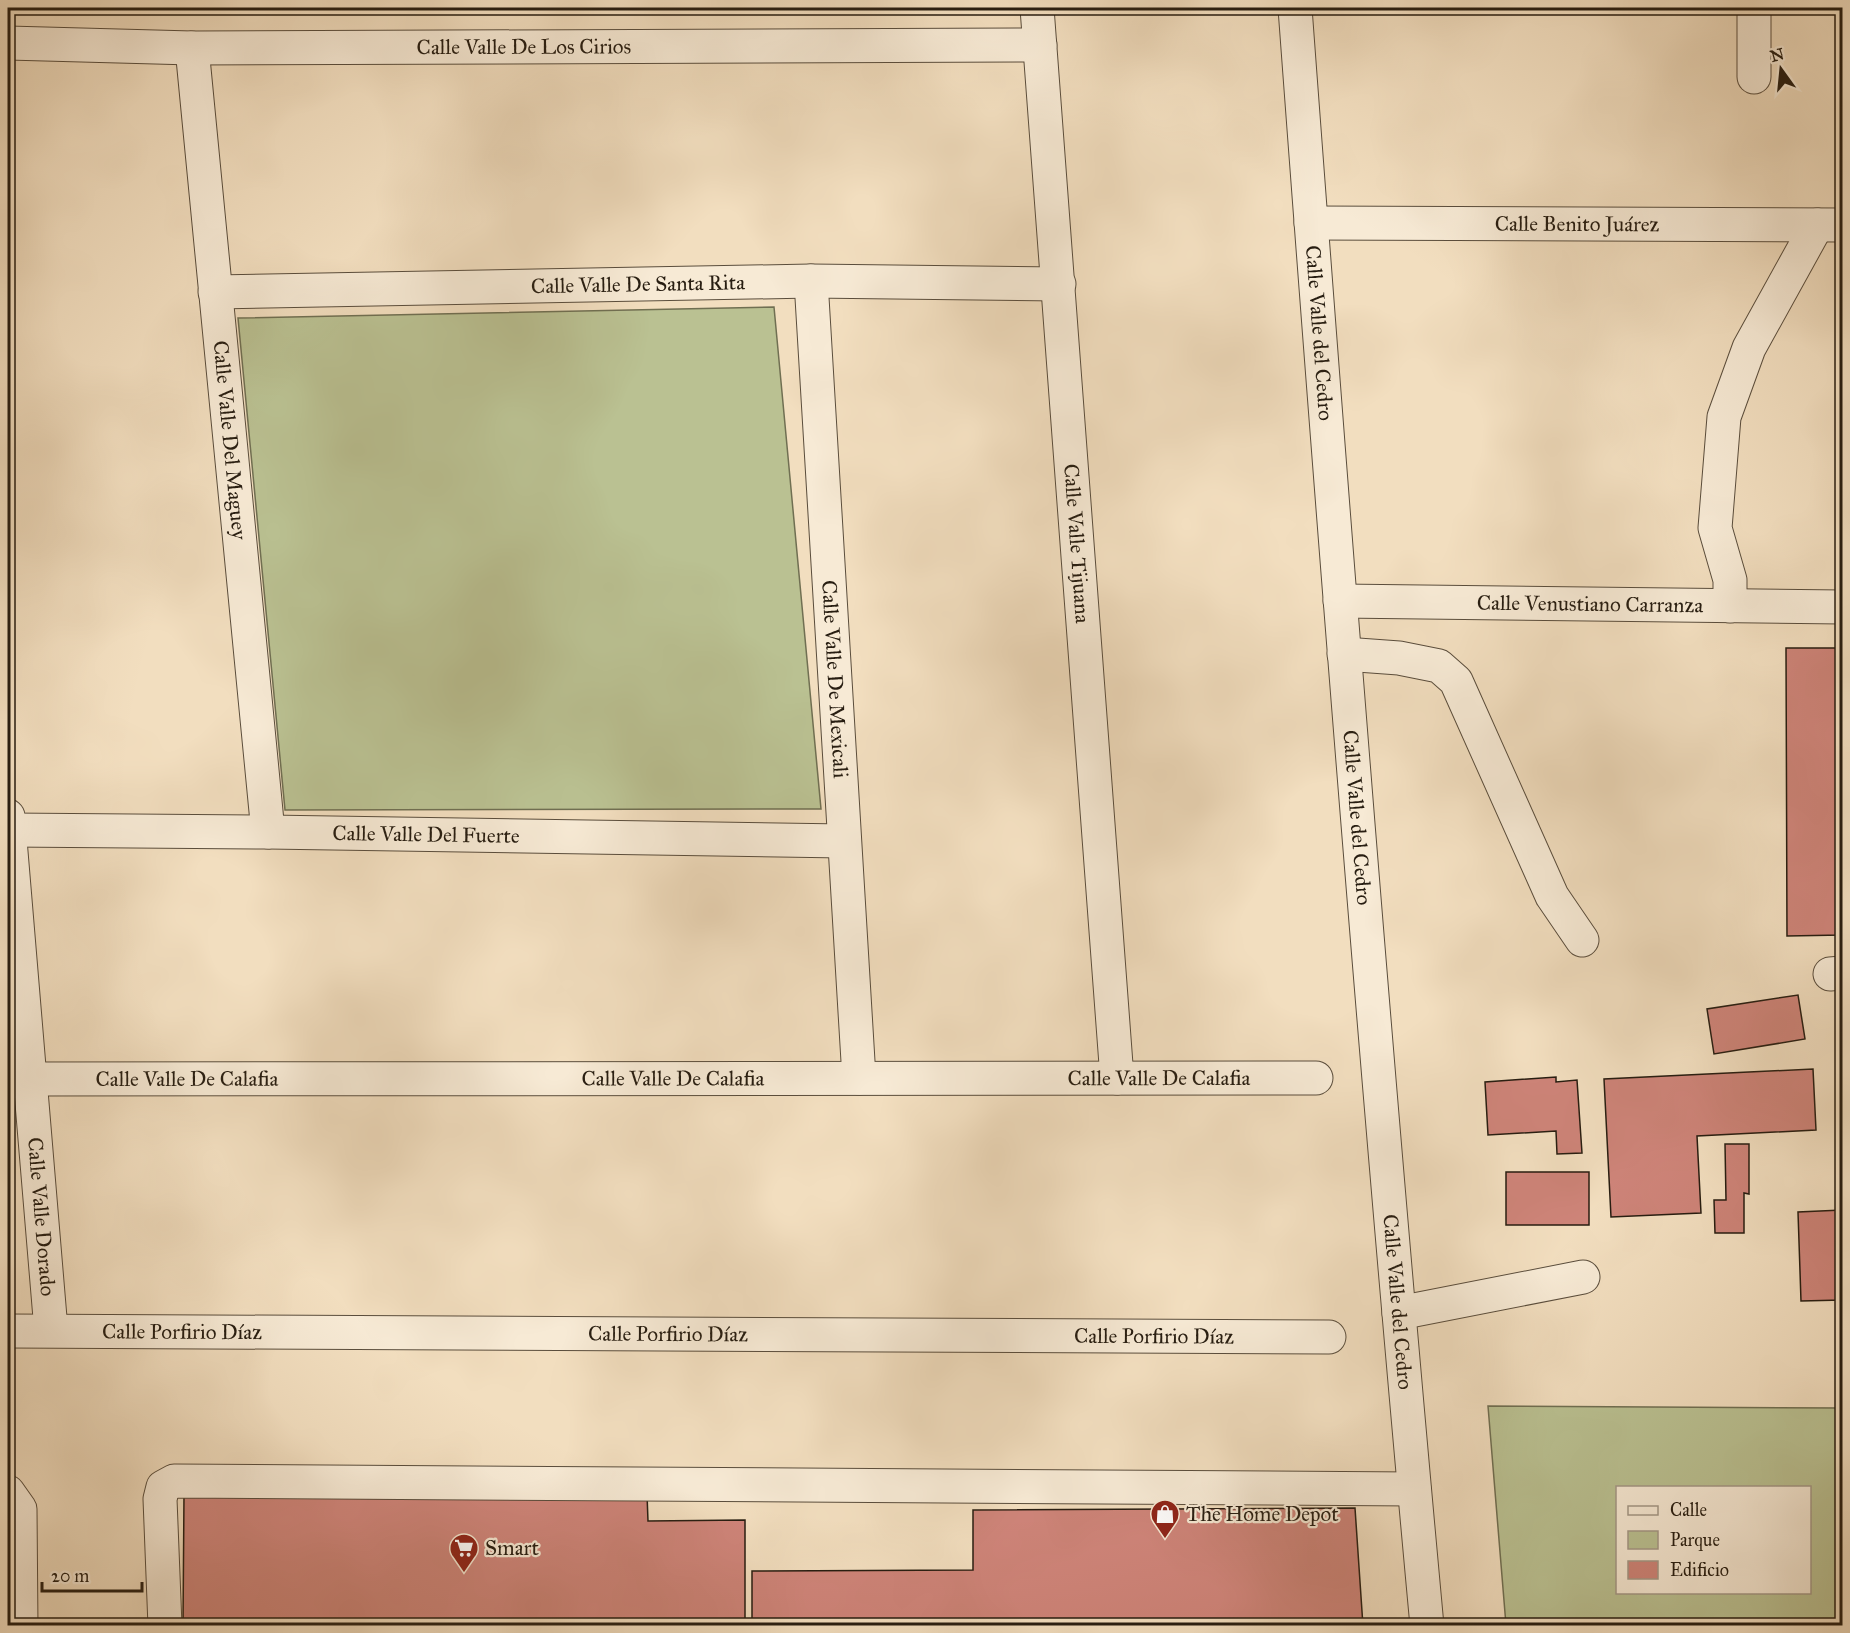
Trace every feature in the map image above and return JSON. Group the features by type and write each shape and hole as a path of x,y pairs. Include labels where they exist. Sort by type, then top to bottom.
{"street":[{"name":"Calle Valle Tijuana","path":"1037,8 1117,1078"},
{"name":"Calle Valle del Cedro","path":"1295,8 1344,654 1398,1313 1427,1626"},
{"path":"1754,8 1754,77"},
{"name":"Calle Valle De Los Cirios","path":"8,43 192,48 1040,45"},
{"name":"Calle Valle Del Maguey","path":"192,48 268,832"},
{"name":"Calle Benito Juárez","path":"1311,223 1830,225"},
{"path":"1730,606 1730,580 1715,528 1724,417 1749,348 1830,225"},
{"name":"Calle Valle De Santa Rita","path":"215,292 811,281 1059,284"},
{"name":"Calle Valle De Mexicali","path":"811,281 859,1078"},
{"name":"Calle Venustiano Carranza","path":"1340,601 1842,607"},
{"path":"1344,654 1399,658 1439,666 1456,681 1552,896 1582,940"},
{"name":"Calle Valle Del Fuerte","path":"8,824 268,832 844,841"},
{"name":"Calle Valle Dorado","path":"8,824 51,1330"},
{"name":"Calle Valle De Calafia","path":"29,1079 1316,1078"},
{"path":"1398,1313 1583,1277"},
{"name":"Calle Porfirio Díaz","path":"8,1331 1329,1337"},
{"path":"165,1626 160,1498 163,1487 174,1481 1414,1489"},
{"path":"8,1492 20,1509 16,1621"}],"green space":[{"path":"774,307 821,809 285,810 238,318"},
{"path":"1488,1406 1842,1408 1842,1625 1506,1625"}],"building":[{"path":"1786,648 1842,648 1842,935 1787,936"},
{"path":"1798,995 1805,1039 1714,1054 1707,1009"},
{"path":"1813,1069 1816,1130 1697,1136 1701,1213 1611,1217 1604,1079"},
{"path":"1556,1077 1556,1082 1577,1080 1582,1153 1557,1154 1556,1131 1488,1135 1485,1082"},
{"path":"1725,1144 1749,1144 1749,1194 1744,1193 1744,1233 1715,1233 1714,1200 1726,1200"},
{"path":"1506,1172 1589,1172 1589,1225 1506,1225"},
{"path":"1842,1210 1842,1300 1801,1301 1798,1212"},
{"name":"Smart","path":"184,1494 647,1494 648,1521 745,1520 745,1626 183,1626"},
{"name":"The Home Depot","path":"1355,1508 1363,1626 752,1626 752,1571 973,1570 973,1510"}],"place":[{"name":"The Home Depot","path":"1165,1540"},
{"name":"Smart","path":"464,1574"}]}
